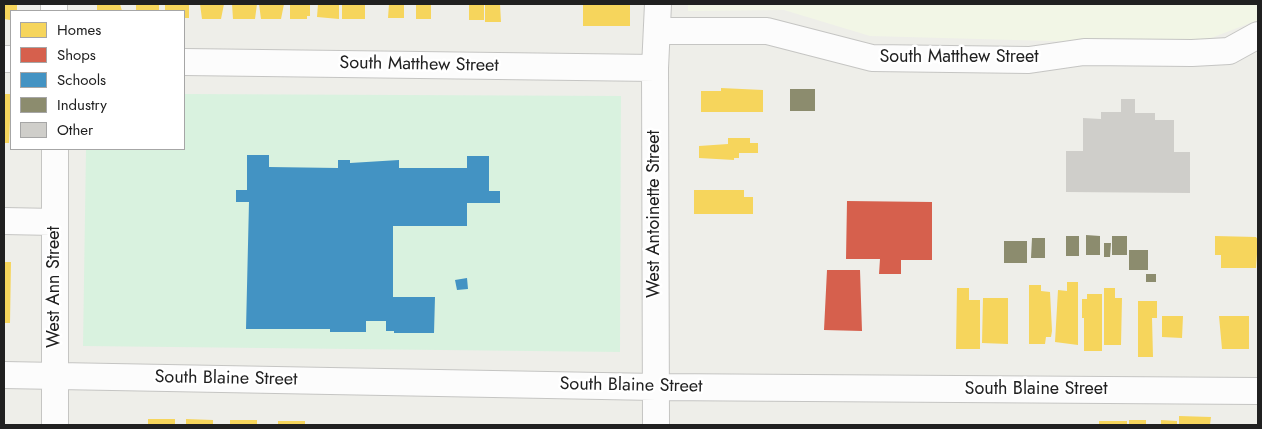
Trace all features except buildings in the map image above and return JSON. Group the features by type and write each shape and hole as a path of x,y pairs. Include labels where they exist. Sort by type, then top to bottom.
{"street":[{"name":"West Antoinette Street","path":"656,425 655,68 658,4"},
{"name":"South Matthew Street","path":"658,31 767,31 872,58 1029,60 1084,52 1192,53 1229,51 1258,35"},
{"name":"South Matthew Street","path":"185,62 655,68"},
{"name":"West Ann Street","path":"54,425 55,150"},
{"path":"4,221 55,222"},
{"name":"South Blaine Street","path":"4,375 656,387 1258,392"}],"shaded area":[{"path":"688,4 1258,4 1258,20 1193,45 870,36 784,10 688,11"},
{"path":"185,94 621,96 620,352 83,346 86,150 185,150"}]}
